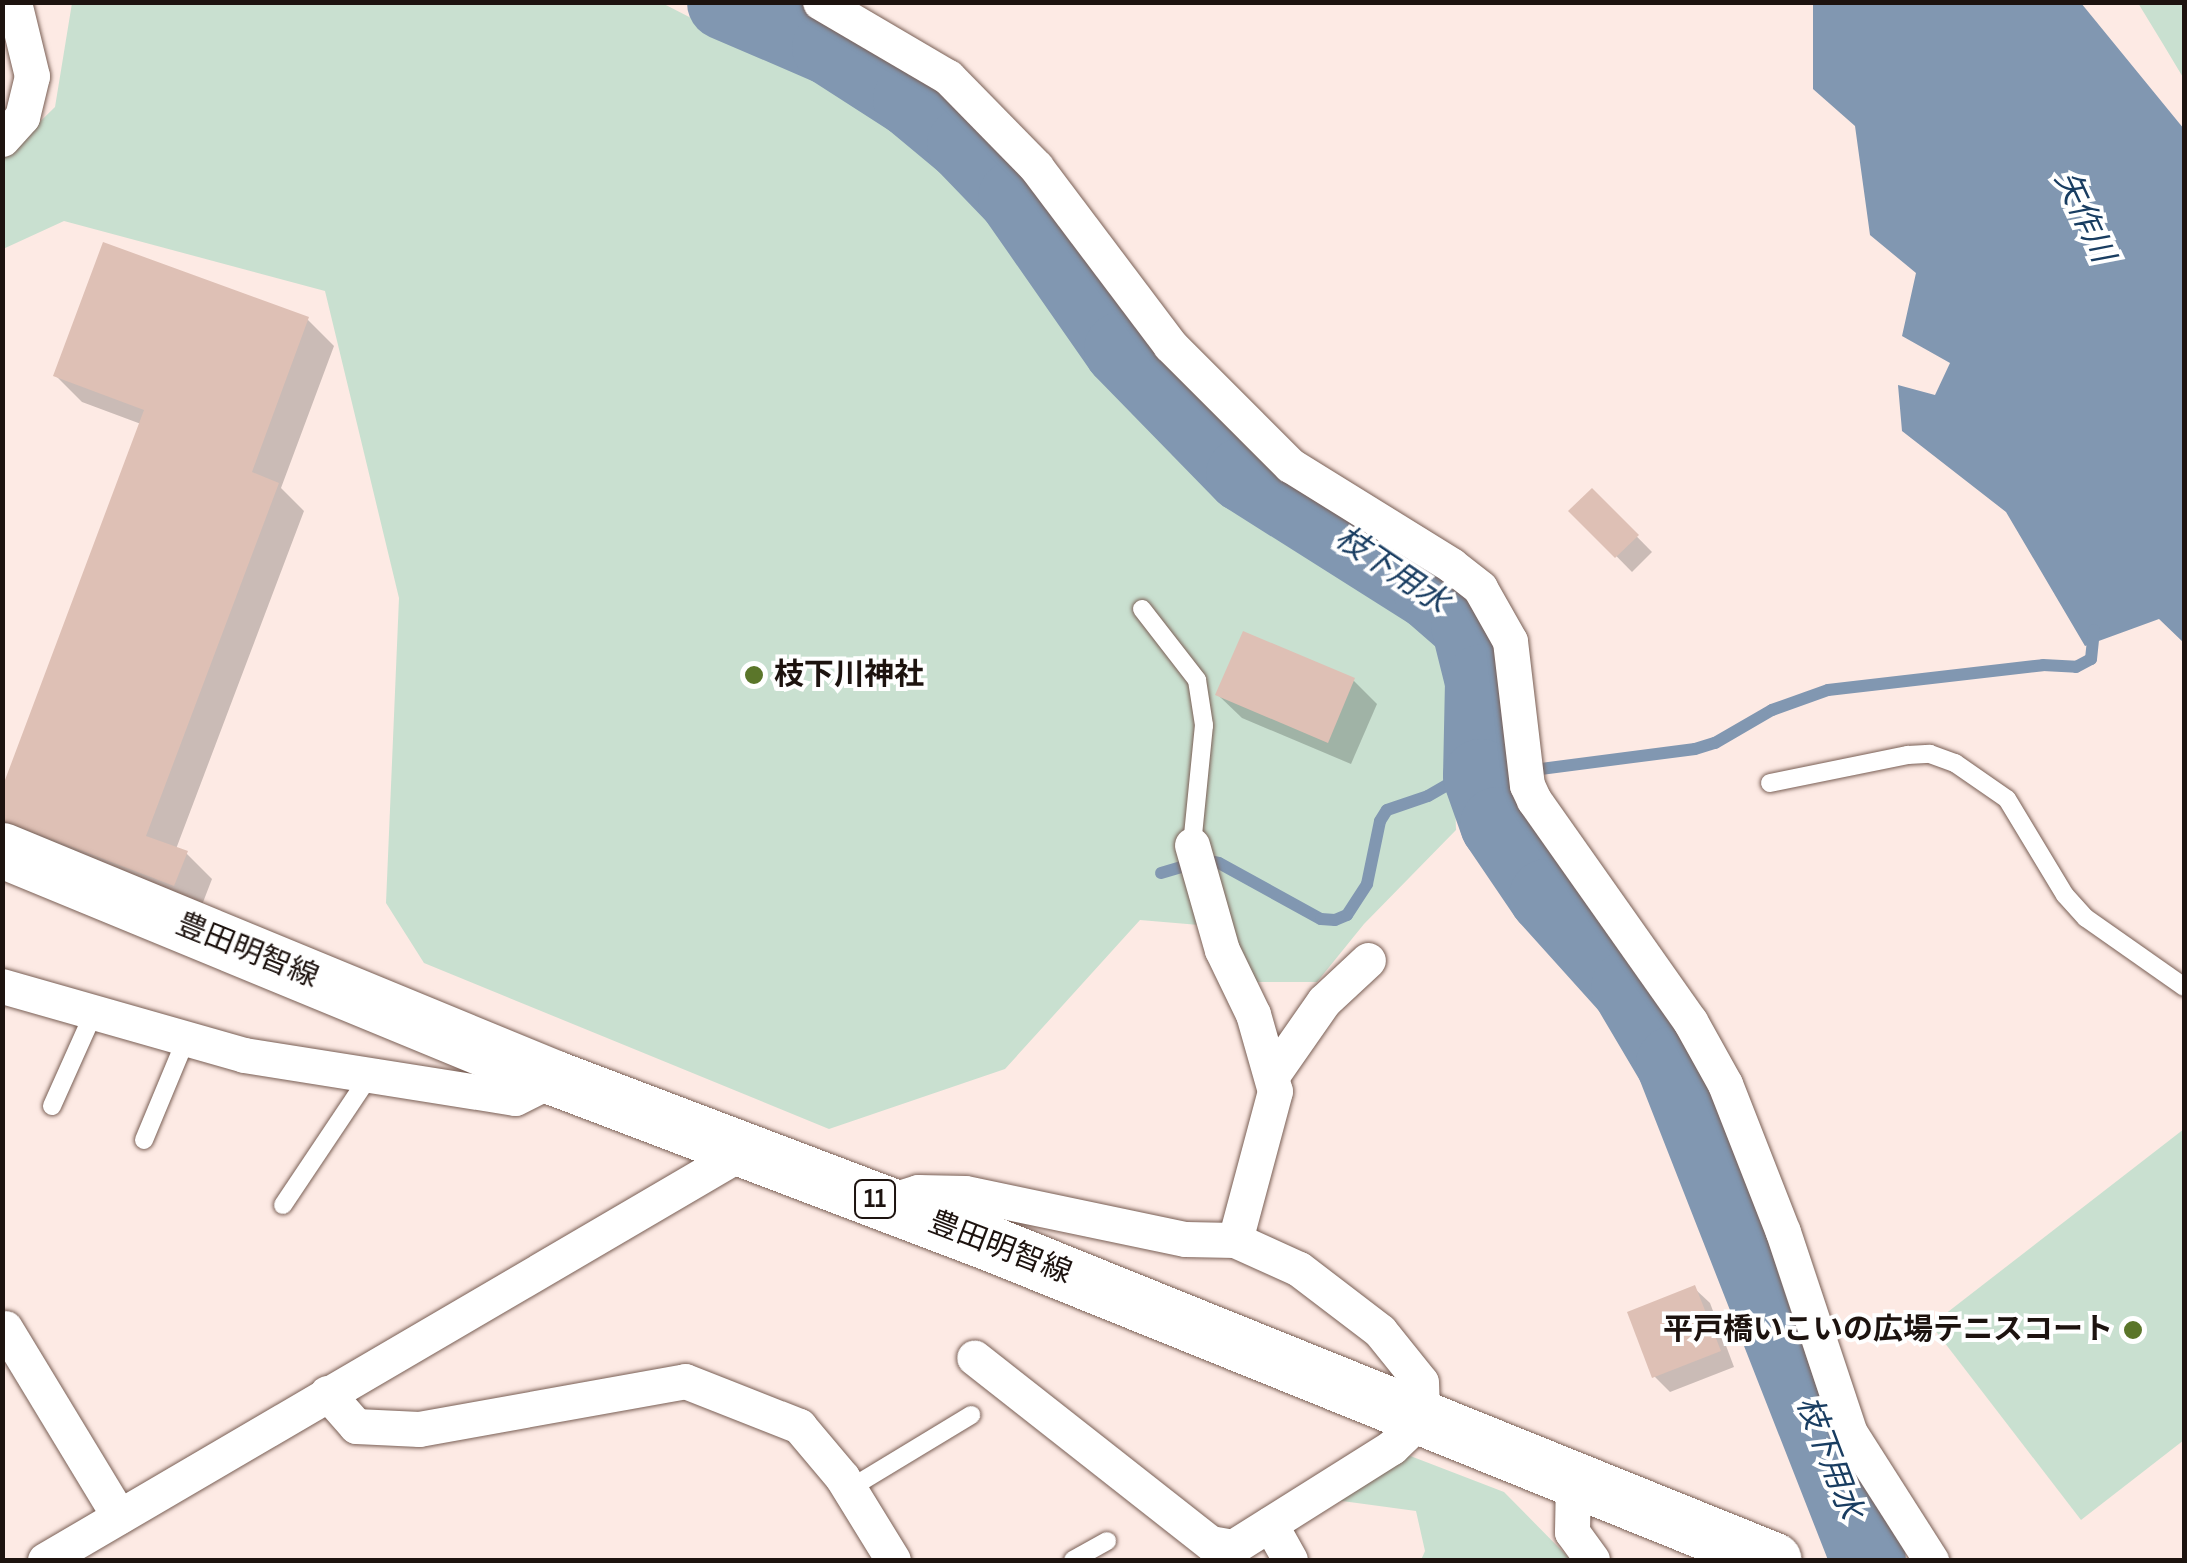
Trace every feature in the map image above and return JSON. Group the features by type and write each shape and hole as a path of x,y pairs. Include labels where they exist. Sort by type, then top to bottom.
{"main road":[{"name":"豊田明智線","path":"2,850 554,1078 884,1203 1761,1555"}],"street":[{"path":"2,139 22,117 32,76 14,2"},
{"path":"820,2 948,76 1036,167 1170,345 1290,464 1480,588 1510,641 1527,768 1566,849 1690,1022 1725,1084 1783,1232 1850,1432 1931,1560"},
{"path":"1196,859 1222,950 1254,1014 1275,1090 1236,1240"},
{"path":"1273,1074 1324,1002 1368,960"},
{"path":"2,986 244,1055 515,1098 554,1078"},
{"path":"45,1560 744,1150"},
{"path":"884,1203 918,1192 965,1193 1185,1238 1236,1240 1299,1269 1380,1331 1421,1382 1422,1418 1392,1448 1233,1548 1210,1542 974,1357"},
{"path":"5,1328 119,1516"},
{"path":"327,1393 356,1426 418,1429 684,1381 799,1426 849,1489 893,1560"},
{"path":"1573,1479 1572,1532 1592,1560"},
{"path":"1270,1524 1290,1560"}],"lane":[{"path":"1142,609 1197,680 1204,725 1196,859"},
{"path":"1770,783 1908,755 1930,754 1955,762 2006,798 2065,895 2086,918 2184,987"},
{"path":"52,1106 94,1012"},
{"path":"144,1140 186,1039"},
{"path":"283,1205 370,1075"},
{"path":"849,1489 971,1415"},
{"path":"1073,1560 1106,1541"}],"green space":[{"path":"72,3 662,3 883,117 1001,220 1112,377 1207,471 1431,604 1461,635 1472,686 1454,761 1456,830 1364,924 1317,982 1252,982 1199,925 1140,920 1005,1069 829,1129 424,963 386,903 399,598 325,291 64,221 3,249 3,158 55,107"},
{"path":"2138,3 2184,3 2184,79 2163,44"},
{"path":"2184,1129 2184,1440 2081,1520 1931,1325"},
{"path":"1400,1452 1504,1492 1571,1560 1421,1560 1425,1551 1416,1511 1320,1498"}],"water":[{"name":"矢作川","path":"1813,3 2081,3 2184,129 2184,643 2159,619 2085,646 2006,512 1902,431 1898,385 1935,395 1950,363 1902,336 1916,273 1870,235 1855,126 1813,89"}],"building":[{"path":"103,242 309,317 252,472 279,483 146,836 188,851 174,886 2,820 2,788 144,410 53,376"},
{"path":"1592,488 1639,535 1615,558 1568,511"},
{"path":"1243,631 1355,678 1328,743 1215,695"},
{"path":"1695,1285 1721,1351 1652,1378 1627,1312"}],"waterway":[{"name":"枝下用水","path":"724,2 829,47 910,99 964,144 1015,197 1121,349 1243,474 1431,593 1468,625 1482,681 1480,776 1497,824 1546,896 1628,987 1673,1063 1868,1560"},
{"path":"1161,873 1205,860 1219,863 1321,919 1335,920 1347,915 1367,884 1380,821 1387,810 1428,796 1456,780 1695,749 1715,743 1772,710 1828,690 2043,665 2076,667 2091,659 2094,630"}],"place":[{"name":"枝下川神社","path":"754,675"},
{"name":"平戸橋いこいの広場テニスコート","path":"2133,1330"}]}
